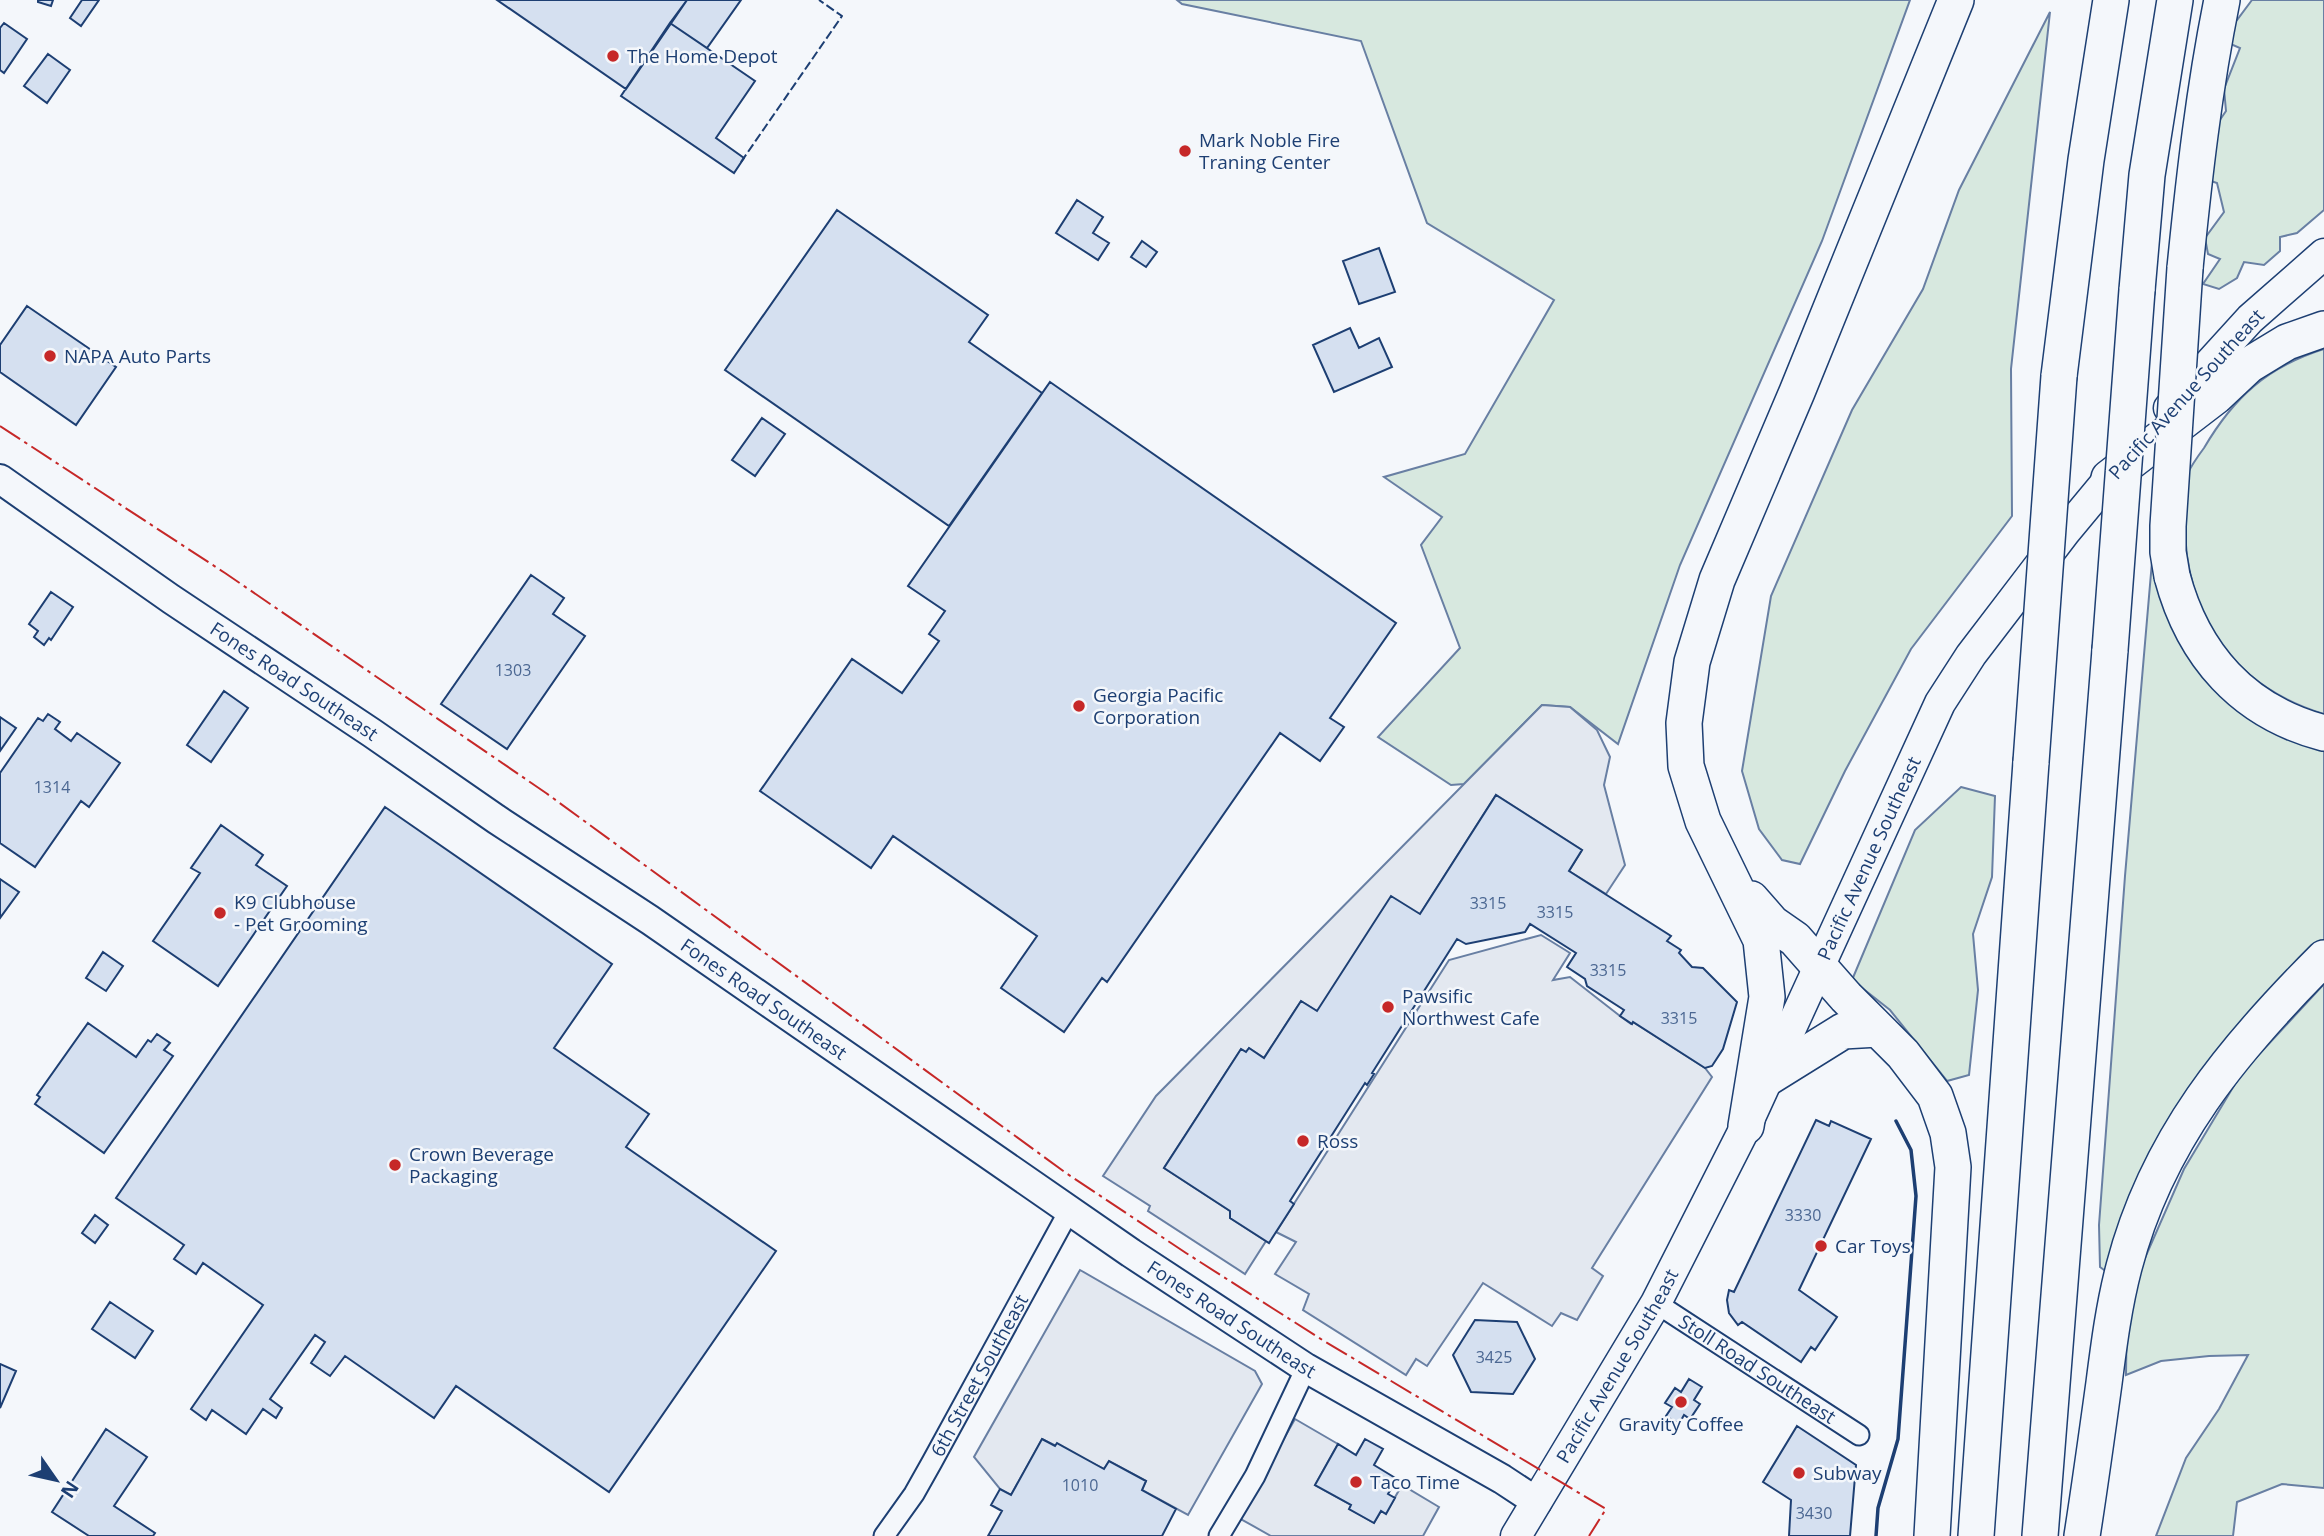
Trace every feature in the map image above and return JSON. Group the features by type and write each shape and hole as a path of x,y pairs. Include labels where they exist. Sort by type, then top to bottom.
{"highway":[{"path":"1746,1126 1767,997 1761,940 1703,821 1686,766 1684,723 1692,662 1717,580 1802,380 1956,0"},
{"path":"1976,1536 2059,376 2086,160 2111,0"},
{"path":"2040,1536 2147,175 2175,0"},
{"path":"2222,0 2200,131 2185,268 2168,552 2178,601 2189,627 2226,678 2265,708 2297,724 2324,733"},
{"path":"2109,478 2216,396 2249,365 2287,342 2324,329"},
{"path":"1732,878 1772,923 1795,939 1903,1054 1935,1096 1948,1133 1953,1167 1932,1536"},
{"path":"2082,1536 2118,1290 2132,1239 2149,1196 2179,1137 2227,1063 2274,1008 2324,958"},
{"path":"1769,1077 1843,1031 1878,1029"}],"main road":[{"name":"Pacific Avenue Southeast","path":"1516,1536 1656,1303 1746,1126 1906,773 1953,681 2021,589 2109,478 2220,349 2324,254"}],"street":[{"name":"Fones Road Southeast","path":"0,479 171,599 650,920 1069,1211 1307,1368 1502,1479 1537,1502"},
{"name":"6th Street Southeast","path":"884,1536 914,1494 1069,1211"},
{"name":"Stoll Road Southeast","path":"1656,1303 1859,1435"},
{"path":"1219,1536 1255,1476 1307,1368"}],"shaded area":[{"path":"1177,0 1910,0 1822,241 1680,565 1618,744 1570,707 1542,705 1464,784 1451,785 1378,737 1460,648 1421,545 1442,517 1384,477 1465,454 1554,300 1427,223 1361,41 1182,4"},
{"path":"2252,0 2324,0 2324,210 2297,233 2280,237 2280,251 2264,265 2244,262 2237,278 2219,289 2203,284 2220,259 2208,254 2205,238 2224,212 2217,183 2208,180 2213,130 2226,111 2224,89 2240,48 2226,42 2224,31 2237,20"},
{"path":"2050,12 2011,369 2012,516 1911,649 1845,771 1800,864 1782,860 1759,829 1742,771 1771,596 1852,410 1923,289 1959,190"},
{"path":"2324,349 2324,714 2263,685 2239,665 2219,641 2204,614 2193,584 2187,552 2185,490 2187,475 2193,465 2215,430 2240,399 2285,365"},
{"path":"2156,515 2169,607 2324,745 2324,943 2104,1270 2100,1267 2099,1225"},
{"path":"1542,705 1570,707 1597,730 1610,757 1604,785 1625,865 1606,894 1569,871 1582,850 1496,795 1420,914 1317,1011 1301,1001 1264,1058 1249,1048 1246,1052 1241,1049 1164,1168 1230,1211 1230,1218 1266,1241 1245,1274 1148,1211 1150,1206 1103,1176 1156,1096"},
{"path":"1961,787 1995,796 1992,877 1973,934 1978,990 1969,1075 1947,1081 1890,1010 1852,980 1915,830"},
{"path":"1541,935 1570,953 1553,980 1570,977 1631,1024 1633,1022 1705,1068 1712,1077 1592,1268 1603,1276 1577,1320 1561,1313 1552,1326 1483,1283 1427,1366 1416,1359 1406,1375 1303,1310 1309,1294 1275,1274 1296,1242 1276,1232 1449,960"},
{"path":"2324,984 2324,1488 2282,1484 2237,1502 2233,1536 2156,1536 2186,1458 2219,1409 2248,1355 2161,1361 2126,1375 2127,1299 2184,1169 2241,1074"},
{"path":"1080,1270 1255,1371 1262,1384 1188,1515 1142,1490 1146,1481 1109,1461 1104,1469 1042,1439 1011,1495 1000,1489 974,1457"},
{"path":"1295,1419 1338,1444 1315,1485 1351,1505 1350,1509 1374,1523 1381,1511 1386,1513 1402,1485 1439,1507 1423,1536 1271,1536 1239,1518"}],"building":[{"path":"38,0 53,0 51,6"},
{"path":"82,0 99,0 81,26 70,18"},
{"name":"The Home Depot","path":"497,0 687,0 626,89"},
{"path":"687,0 741,0 707,48 670,23"},
{"path":"4,23 27,39 4,73 0,70 0,28"},
{"path":"670,23 755,81 716,138 744,158 734,173 621,96"},
{"path":"48,54 70,70 47,103 24,86"},
{"path":"1077,200 1103,217 1093,233 1109,243 1098,260 1056,233"},
{"path":"837,210 988,315 969,342 1042,393 949,526 725,370"},
{"path":"1142,241 1157,252 1146,267 1131,257"},
{"path":"1379,248 1395,292 1359,304 1343,261"},
{"name":"NAPA Auto Parts","path":"27,306 116,367 76,425 0,372 0,345"},
{"path":"1350,328 1359,348 1379,338 1392,367 1334,392 1313,345"},
{"name":"Georgia Pacific Corporation","path":"1050,382 1396,623 1330,718 1344,727 1320,761 1280,733 1107,982 1102,978 1064,1032 1001,988 1037,936 893,836 871,868 760,791 852,659 902,693 939,641 929,634 945,611 908,586"},
{"path":"762,418 785,434 755,476 732,460"},
{"path":"531,575 564,598 553,614 585,636 507,749 441,704"},
{"path":"51,592 73,607 51,640 49,638 44,645 34,637 38,631 29,624"},
{"path":"224,691 248,708 211,762 187,745"},
{"path":"48,714 60,722 55,729 71,741 77,733 120,763 89,807 81,801 35,867 0,843 0,773 38,718 43,721"},
{"path":"0,717 16,728 0,751"},
{"path":"1496,795 1582,850 1569,871 1671,936 1667,941 1681,950 1679,953 1692,967 1703,968 1737,1002 1723,1049 1712,1066 1705,1068 1633,1022 1632,1024 1620,1016 1624,1010 1587,986 1585,979 1567,967 1576,953 1530,924 1525,932 1466,944 1457,939 1367,1085 1365,1083 1290,1201 1294,1204 1269,1243 1230,1218 1230,1211 1164,1168 1241,1049 1246,1052 1249,1048 1264,1058 1301,1001 1317,1011 1391,896 1420,914"},
{"name":"Crown Beverage Packaging","path":"385,807 612,964 554,1048 649,1114 626,1147 776,1251 609,1492 456,1386 434,1418 345,1356 330,1376 311,1363 325,1342 315,1335 270,1399 282,1408 276,1418 263,1409 246,1434 212,1410 206,1420 191,1409 263,1305 203,1263 196,1274 174,1259 184,1245 116,1198"},
{"name":"K9 Clubhouse - Pet Grooming","path":"221,825 263,855 256,865 287,886 218,986 153,941 200,873 191,868"},
{"path":"0,879 19,892 0,918"},
{"path":"103,952 123,966 106,991 86,978"},
{"path":"88,1023 136,1057 148,1040 151,1042 157,1034 170,1043 164,1050 173,1056 104,1153 35,1104 40,1097 37,1095"},
{"path":"1816,1120 1829,1126 1831,1121 1871,1139 1799,1290 1837,1317 1815,1350 1811,1347 1801,1362 1742,1322 1738,1325 1729,1313 1727,1300 1729,1290 1734,1292"},
{"path":"95,1215 108,1225 95,1243 82,1233"},
{"path":"110,1302 153,1331 135,1358 92,1329"},
{"path":"1475,1320 1517,1322 1535,1359 1513,1394 1471,1392 1453,1355"},
{"path":"0,1364 16,1371 0,1408"},
{"name":"Gravity Coffee","path":"1689,1379 1702,1387 1694,1400 1700,1404 1690,1419 1684,1415 1679,1424 1666,1416 1672,1407 1665,1403 1675,1388 1681,1392"},
{"path":"1797,1426 1856,1465 1850,1536 1789,1536 1791,1500 1763,1482"},
{"path":"106,1429 147,1457 114,1506 155,1533 153,1536 89,1536 52,1512"},
{"path":"1042,1439 1055,1446 1057,1443 1104,1469 1109,1461 1146,1481 1142,1490 1176,1509 1162,1536 988,1536 1002,1511 991,1505 1000,1489 1011,1495"},
{"name":"Taco Time","path":"1365,1439 1383,1449 1374,1465 1397,1479 1388,1494 1395,1498 1386,1514 1381,1511 1374,1523 1349,1509 1351,1505 1315,1485 1338,1444 1356,1455"}],"fence":[{"path":"741,162 842,16 819,0"}],"wall":[{"path":"1876,1536 1878,1508 1898,1439 1916,1196 1911,1150 1896,1121"}],"power":[{"path":"0,426 225,573 546,793 1066,1173 1324,1341 1606,1509 1589,1536"}],"place":[{"name":"The Home Depot","path":"613,56"},
{"name":"Mark Noble Fire Traning Center","path":"1185,151"},
{"name":"NAPA Auto Parts","path":"50,356"},
{"name":"Georgia Pacific Corporation","path":"1079,706"},
{"name":"K9 Clubhouse - Pet Grooming","path":"220,913"},
{"name":"Pawsific Northwest Cafe","path":"1388,1007"},
{"name":"Ross","path":"1303,1141"},
{"name":"Crown Beverage Packaging","path":"395,1165"},
{"name":"Car Toys","path":"1821,1246"},
{"name":"Gravity Coffee","path":"1681,1402"},
{"name":"Subway","path":"1799,1473"},
{"name":"Taco Time","path":"1356,1482"}]}
